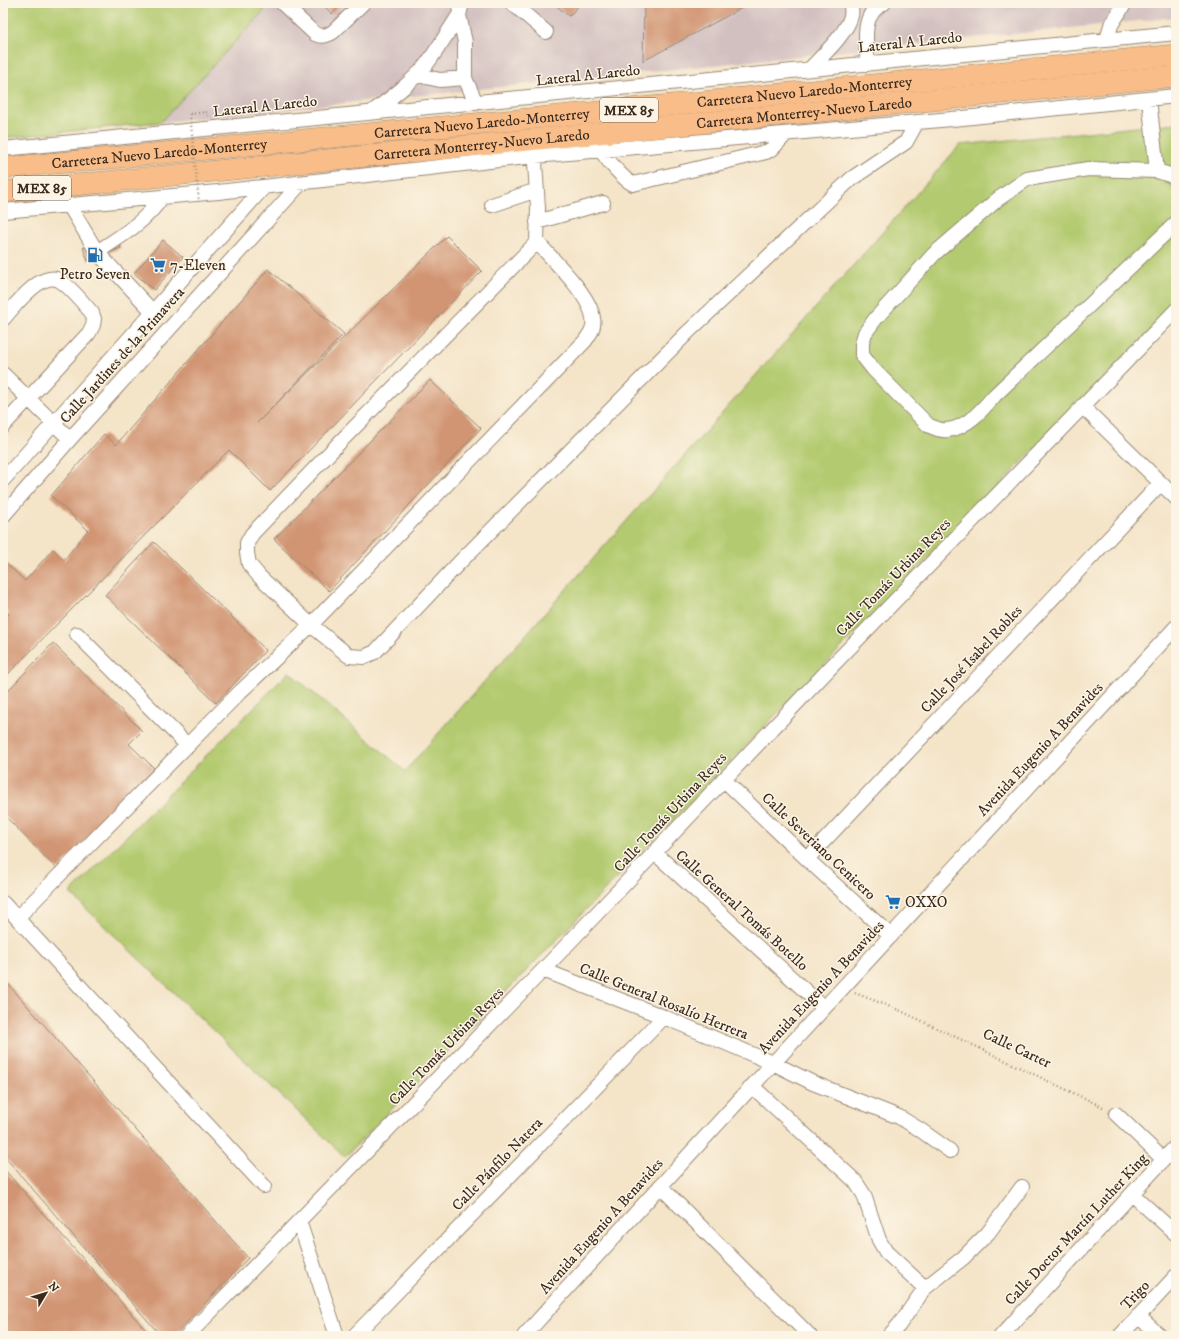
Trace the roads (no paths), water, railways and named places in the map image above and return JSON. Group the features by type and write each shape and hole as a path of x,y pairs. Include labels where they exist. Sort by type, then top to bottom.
{"highway":[{"name":"Carretera Nuevo Laredo-Monterrey","path":"3,168 577,115 1176,55"},
{"name":"Carretera Monterrey-Nuevo Laredo","path":"3,192 600,142 1176,76"}],"street":[{"path":"282,3 315,34 321,36 333,32 363,3"},
{"path":"512,3 546,32"},
{"path":"868,64 866,39 869,18 876,8 884,3"},
{"path":"1107,40 1111,25 1125,3"},
{"path":"372,112 417,75 435,52 461,9"},
{"path":"461,9 465,42 465,78 476,103"},
{"path":"810,69 834,43 846,26 851,9 869,18"},
{"name":"Lateral A Laredo","path":"3,149 1176,33"},
{"path":"417,75 440,80 465,78"},
{"path":"786,134 772,149 766,152 633,184 628,182 619,172 600,142 786,134 1176,96"},
{"path":"1150,99 1157,171"},
{"path":"3,211 300,183 534,148 537,190 537,242 342,440 252,534 247,543 249,564 259,576 311,625 349,656 364,657 376,652 458,564 687,333 851,179 906,142 917,122"},
{"path":"1176,180 1173,176 1157,171 1088,169 1027,179 998,199 934,254 876,318 865,333 862,343 862,355 873,370 928,425 937,429 947,430 963,425 979,413 1176,223"},
{"name":"Calle Jardines de la Primavera","path":"3,516 70,439 300,183"},
{"name":"Calle Jardines de la Primavera","path":"3,480 264,187"},
{"path":"492,204 537,190"},
{"path":"97,252 134,227 150,213 162,197"},
{"path":"538,222 603,203"},
{"path":"69,205 97,252 153,312"},
{"path":"18,918 241,691 311,625 585,341 592,330 594,319 590,308 580,291 537,242"},
{"path":"3,319 34,286 43,280 50,278 58,280 64,284 92,313 94,319 93,326 82,342 3,426"},
{"name":"Calle Tomás Urbina Reyes","path":"187,1336 543,970 723,780 1176,310"},
{"path":"3,374 70,439"},
{"path":"1082,406 1176,498"},
{"name":"Calle José Isabel Robles","path":"807,859 1161,483"},
{"name":"Avenida Eugenio A Benavides","path":"524,1336 773,1063 1176,627"},
{"path":"77,634 188,746"},
{"name":"Calle Severiano Cenicero","path":"723,780 891,936"},
{"name":"Calle General Tomás Botello","path":"655,853 824,1008"},
{"path":"3,903 264,1186"},
{"name":"Calle General Rosalío Herrera","path":"543,970 664,1017 773,1063 813,1084 899,1118 920,1129 950,1151"},
{"name":"Calle Pánfilo Natera","path":"354,1336 664,1017"},
{"path":"752,1086 855,1181 864,1195 879,1240 886,1252 925,1288"},
{"path":"1116,1114 1163,1159"},
{"name":"Calle Doctor Martín Luther King","path":"1001,1336 1176,1146"},
{"path":"660,1186 810,1336"},
{"path":"889,1336 899,1325 925,1288 963,1258 988,1233 1022,1187"},
{"path":"1132,1194 1176,1234"},
{"path":"299,1221 337,1336"},
{"name":"Trigo","path":"1120,1336 1176,1277"},
{"path":"1138,1316 1160,1336"}],"place":[{"name":"Petro Seven","path":"95,255"},
{"name":"7-Eleven","path":"158,265"},
{"name":"OXXO","path":"893,902"}]}
